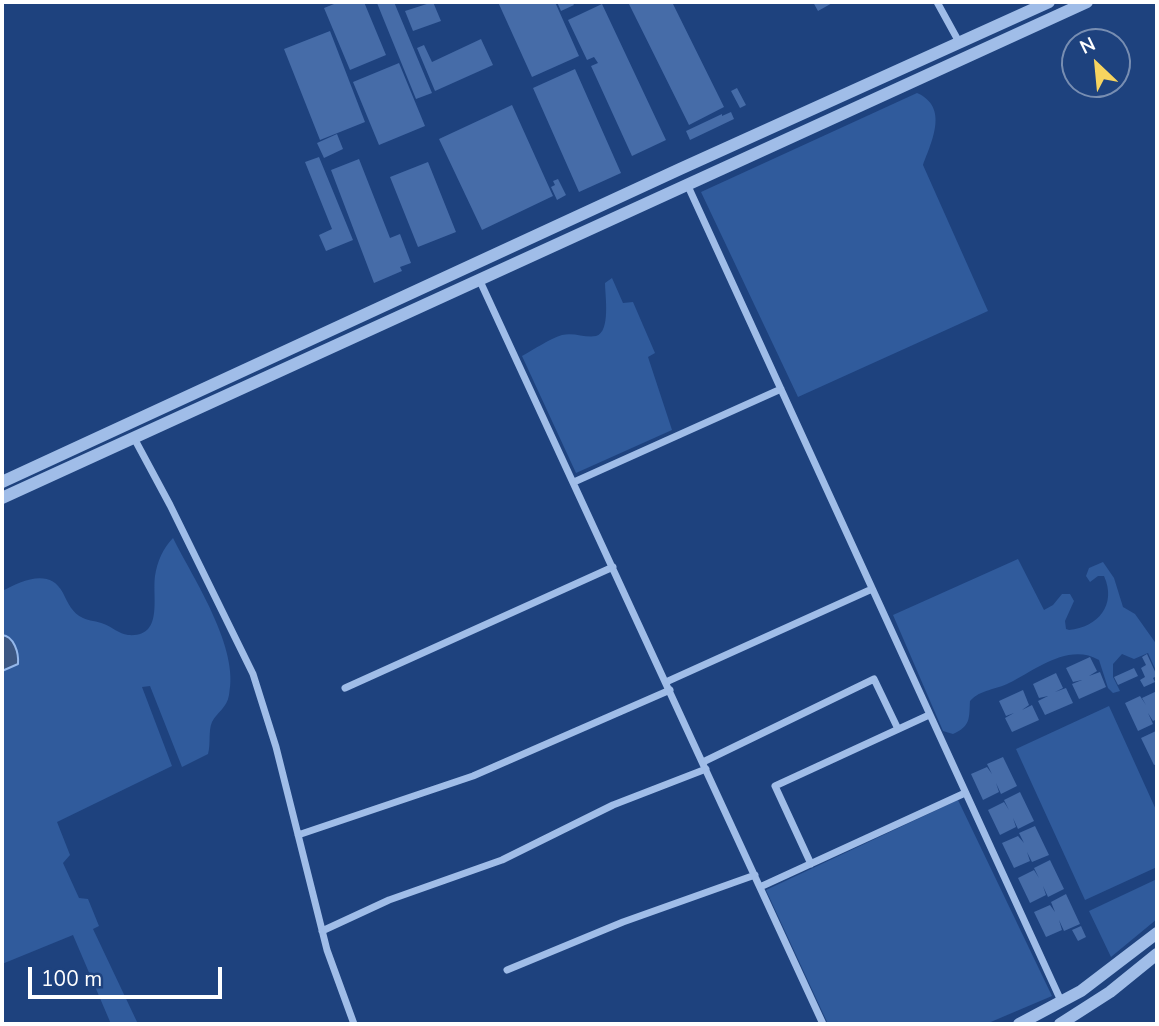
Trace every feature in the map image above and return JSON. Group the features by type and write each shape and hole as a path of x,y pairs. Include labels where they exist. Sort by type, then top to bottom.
{"street":[{"path":"937,2 966,57"},
{"path":"2,482 1049,2"},
{"path":"2,498 1087,2"},
{"path":"680,169 1062,1003 1065,1022 1110,992 1157,954"},
{"path":"479,279 823,1024"},
{"path":"574,482 781,389"},
{"path":"133,437 170,505 253,674 276,747 323,932 354,1024"},
{"path":"345,688 613,567"},
{"path":"298,835 473,776 872,589"},
{"path":"323,932 389,900 502,860 631,797 705,765 874,679 898,729"},
{"path":"811,864 775,786 929,715"},
{"path":"760,887 965,793"},
{"path":"507,970 636,917 755,875"},
{"path":"1019,1024 1062,1003 1100,979 1157,933"}],"shaded area":[{"path":"917,93 927,99 935,116 933,135 923,165 988,311 798,397 701,192"},
{"path":"612,278 623,303 633,302 655,353 648,357 672,430 576,473 522,356 562,335 596,336 601,333 605,321 605,283"},
{"path":"173,538 213,615 228,657 231,676 229,695 212,722 208,754 182,767 150,686 142,687 172,766 57,822 70,855 63,863 79,898 88,899 99,926 93,929 138,1024 111,1024 73,935 2,964 2,591 26,580 51,580 79,616 128,635 139,634 147,630 152,623 156,571 163,551"},
{"path":"1018,559 1044,610 1053,605 1062,594 1070,594 1074,601 1065,621 1066,629 1069,630 1089,624 1102,613 1106,605 1108,596 1104,576 1098,576 1090,582 1086,576 1089,568 1103,562 1114,578 1123,607 1135,614 1157,645 1157,673 1148,653 1134,659 1122,654 1113,664 1113,677 1120,691 1113,693 1108,688 1099,660 1088,655 1064,656 979,694 970,701 966,725 953,734 943,731 893,615"},
{"path":"2,635 13,642 17,650 18,664 2,671"},
{"path":"1109,706 1157,812 1157,867 1085,900 1016,749"},
{"path":"958,800 1052,996 986,1024 828,1024 766,890"},
{"path":"1157,879 1157,919 1111,957 1089,911"}],"building":[{"path":"339,2 364,2 386,55 350,70 324,8"},
{"path":"394,2 432,93 416,99 377,3"},
{"path":"433,2 441,21 413,31 405,11"},
{"path":"498,2 555,2 579,56 532,77"},
{"path":"557,2 572,2 574,5 561,11"},
{"path":"628,2 672,2 724,107 689,125"},
{"path":"813,2 834,2 818,11"},
{"path":"602,4 666,140 632,156 591,66 598,63 594,57 587,60 568,20"},
{"path":"330,31 365,122 320,140 284,49"},
{"path":"481,39 493,65 435,91 417,48 424,45 432,62"},
{"path":"399,63 425,126 379,145 353,82"},
{"path":"575,69 621,173 579,192 533,88"},
{"path":"737,88 746,105 740,108 731,91"},
{"path":"512,105 553,196 482,230 439,139"},
{"path":"731,112 734,119 690,140 686,131"},
{"path":"337,134 343,149 324,158 317,143"},
{"path":"319,157 353,240 326,251 319,235 332,229 305,162"},
{"path":"359,159 390,238 400,234 411,263 400,267 402,271 374,283 331,170"},
{"path":"428,162 456,232 418,247 390,177"},
{"path":"558,179 566,195 557,200 551,187 555,185 553,181"},
{"path":"1147,654 1157,676 1153,678 1155,682 1144,687 1140,680 1145,677 1141,668 1146,665 1142,657"},
{"path":"1090,657 1097,671 1089,676 1100,672 1106,687 1079,699 1072,684 1082,680 1073,682 1066,668"},
{"path":"1134,668 1138,676 1118,685 1114,677"},
{"path":"1056,673 1063,688 1055,692 1066,688 1073,703 1045,715 1038,701 1048,696 1039,698 1033,684"},
{"path":"1023,690 1029,705 1022,710 1032,705 1039,720 1012,732 1005,718 1014,713 1006,716 999,701"},
{"path":"1157,691 1157,719 1153,721 1148,713 1153,724 1138,731 1125,703 1140,696 1146,705 1142,698"},
{"path":"1156,731 1157,764 1154,765 1141,738"},
{"path":"1003,757 1017,786 1001,794 996,783 999,792 983,800 971,774 987,767 992,774 987,764"},
{"path":"1020,792 1034,821 1018,829 1013,818 1016,827 1000,835 988,810 1004,802 1009,810 1004,800"},
{"path":"1035,826 1049,855 1032,862 1027,852 1030,861 1014,868 1002,843 1018,836 1024,843 1019,833"},
{"path":"1050,860 1064,889 1048,897 1043,886 1046,895 1030,903 1018,878 1034,870 1039,878 1034,868"},
{"path":"1066,894 1080,924 1064,931 1059,920 1062,930 1046,937 1034,912 1050,905 1055,912 1051,902"},
{"path":"1081,926 1086,937 1078,941 1072,930"}]}
